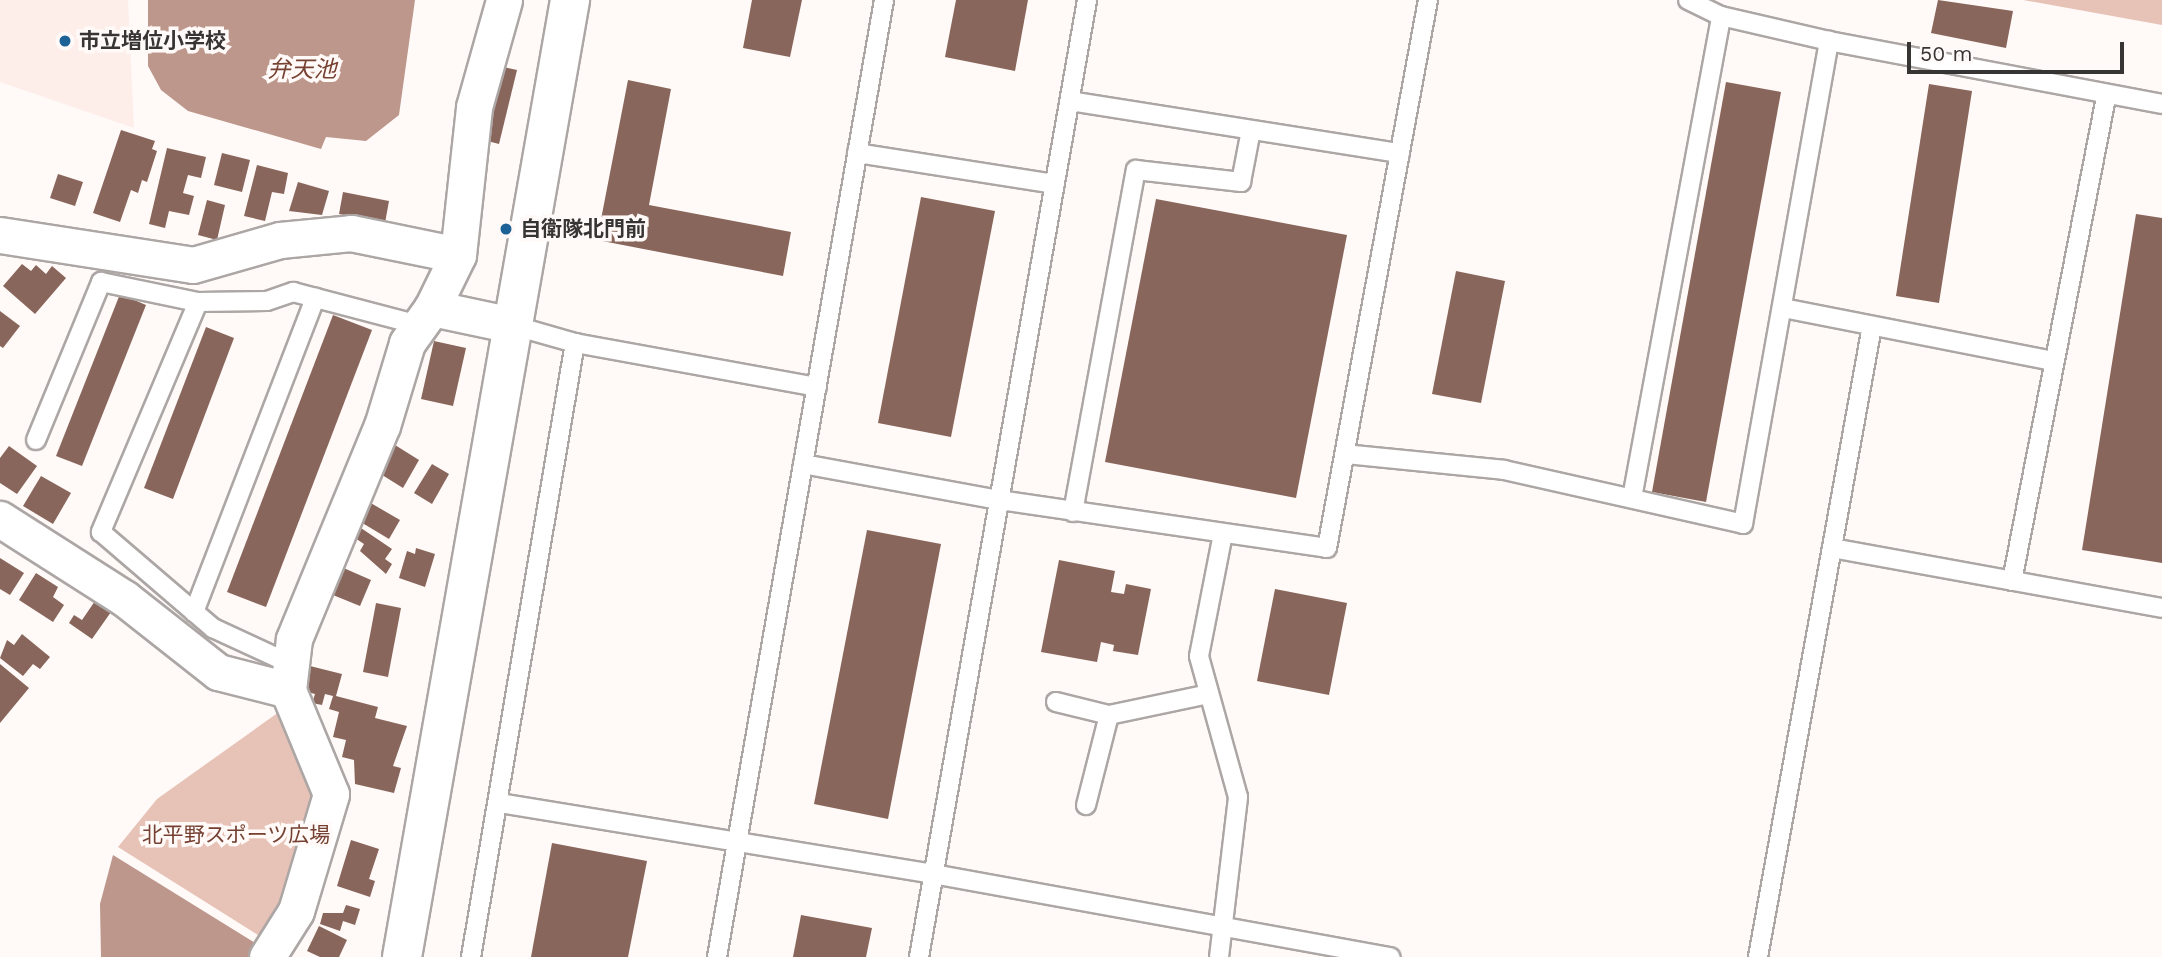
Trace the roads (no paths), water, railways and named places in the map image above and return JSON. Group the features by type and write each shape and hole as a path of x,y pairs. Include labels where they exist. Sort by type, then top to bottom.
{"street":[{"path":"267,957 296,911 331,794 290,677 294,639 383,426 407,343 426,317 458,256 474,107 504,0"},
{"path":"402,957 570,0"},
{"path":"0,235 193,265 280,240 351,233 458,256"},
{"path":"426,317 512,325"},
{"path":"0,519 124,598 218,672 290,677"}],"lane":[{"path":"718,957 884,0"},
{"path":"919,957 1087,0"},
{"path":"803,464 1073,512 1328,548 1428,0"},
{"path":"1688,0 1721,16 1829,41 2162,104"},
{"path":"1632,498 1721,16"},
{"path":"1345,454 1504,470 1742,524 1829,41"},
{"path":"2012,581 2107,93"},
{"path":"1070,101 1400,153"},
{"path":"1073,512 1136,170 1241,182 1251,130"},
{"path":"858,153 1055,184"},
{"path":"36,440 101,282 198,302 267,301 293,292 426,317"},
{"path":"194,612 314,298"},
{"path":"198,302 102,532 213,628 290,677"},
{"path":"1783,308 2054,361"},
{"path":"512,325 575,343 817,387"},
{"path":"1758,957 1872,326"},
{"path":"471,957 500,803 575,343"},
{"path":"1219,957 1238,797 1199,656 1223,534"},
{"path":"1832,548 2162,608"},
{"path":"1056,702 1109,715 1209,694"},
{"path":"1086,805 1109,715"},
{"path":"500,803 933,874 1224,929 1391,957"}],"water":[{"name":"弁天池","path":"148,0 415,0 399,115 366,141 326,137 321,149 188,111 161,90 148,66"},
{"path":"113,855 265,949 261,957 101,957 100,904"}],"place":[{"name":"市立増位小学校","path":"65,41"},
{"name":"自衛隊北門前","path":"506,229"}],"park label":[{"name":"北平野スポーツ広場","path":"236,835"}]}
